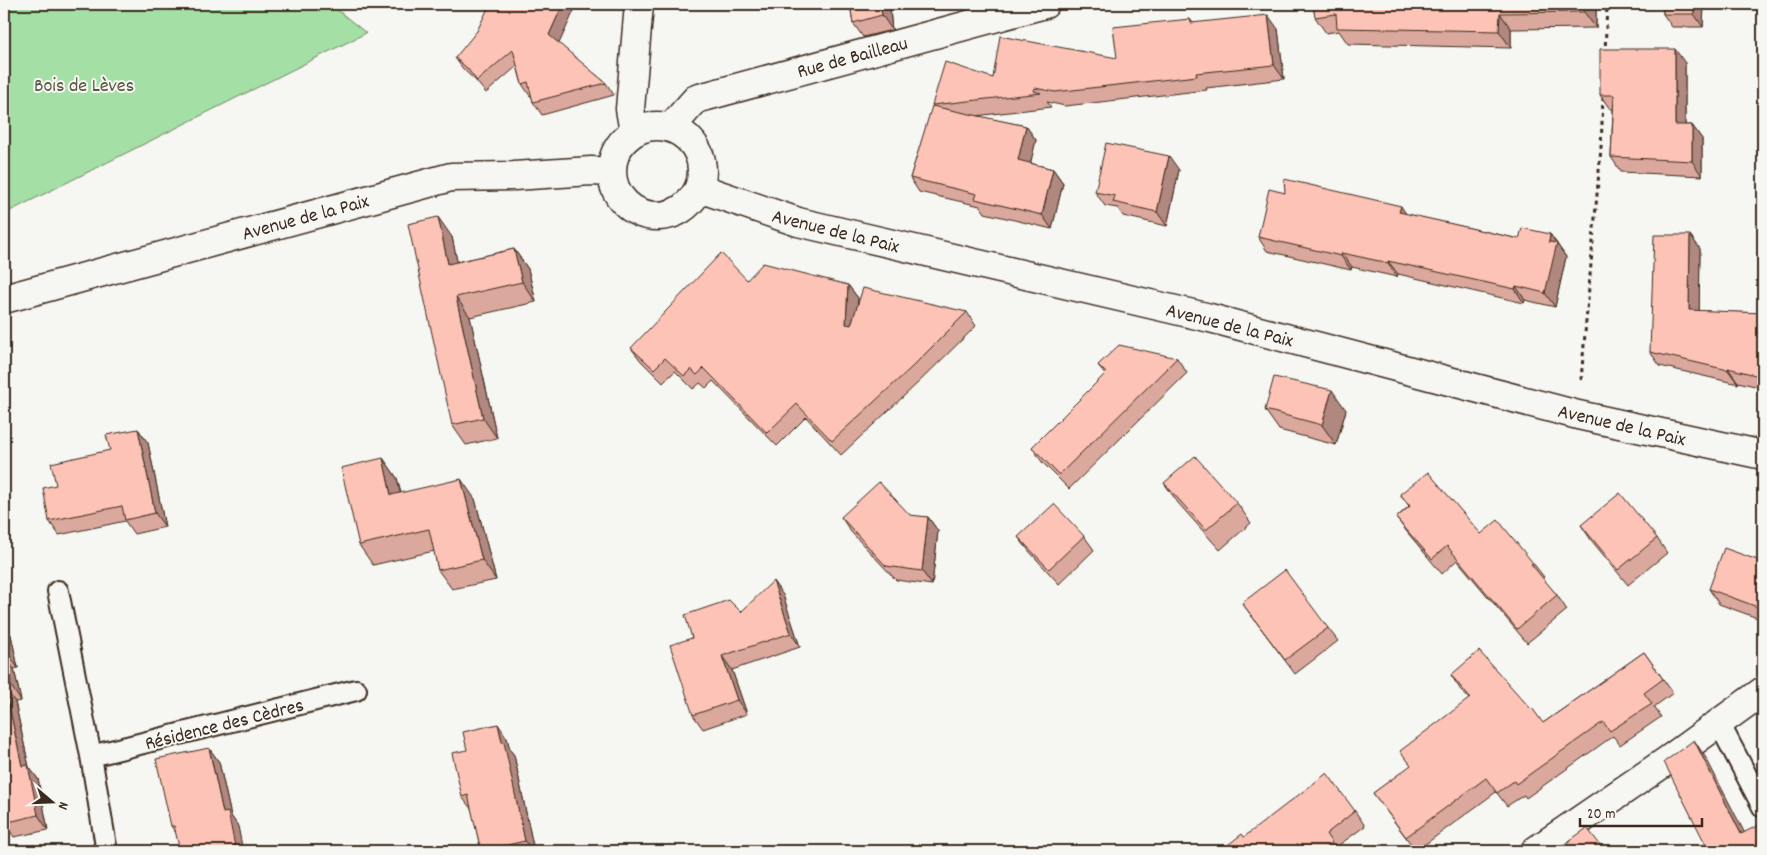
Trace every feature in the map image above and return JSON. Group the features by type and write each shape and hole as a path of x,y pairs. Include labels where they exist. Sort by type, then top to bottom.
{"main road":[{"path":"634,132 630,109 638,4"},
{"name":"Rue de Bailleau","path":"671,127 696,99 1045,4"},
{"path":"655,125 671,127 684,134 695,146 701,159 702,174 699,188 692,201 680,210 667,216 652,217 638,213 625,205 616,192 611,178 612,163 617,148 627,136 640,128 655,125"},
{"name":"Avenue de la Paix","path":"4,299 451,177 514,176 591,171 612,172"},
{"name":"Avenue de la Paix","path":"699,188 798,222 1210,318 1578,415 1763,455"},
{"path":"1535,851 1763,691"}],"lane":[{"path":"58,591 91,756 106,846 102,851"},
{"name":"Résidence des Cèdres","path":"91,756 356,690"},
{"path":"1720,723 1763,807"}],"path":[{"path":"1605,61 1607,4"},
{"path":"1578,415 1601,148 1604,90"}],"green space":[{"name":"Bois de Lèves","path":"4,4 330,4 366,33 4,214"}],"building":[{"path":"490,4 563,4 549,35 606,83 533,102 528,82 522,84 513,50 477,81 467,68 455,58 477,31"},
{"path":"850,4 880,4 882,15 853,23"},
{"path":"1313,4 1584,4 1584,12 1500,13 1499,31 1337,28 1336,14 1315,17"},
{"path":"1663,4 1694,4 1694,14 1663,14"},
{"path":"1268,15 1274,65 1196,73 1197,76 1055,92 1035,88 1034,91 1041,93 932,105 945,62 993,78 1000,36 1117,58 1113,27 1190,19 1191,23"},
{"path":"1600,49 1675,49 1675,125 1692,125 1692,161 1611,157 1614,95 1600,95"},
{"path":"932,106 1026,126 1018,160 1053,169 1042,215 975,199 977,194 910,178"},
{"path":"1106,143 1169,156 1157,212 1113,202 1115,196 1095,192"},
{"path":"1284,179 1401,206 1399,212 1519,239 1522,228 1550,234 1549,242 1557,243 1545,293 1516,286 1515,289 1388,261 1388,263 1342,253 1341,256 1258,237 1269,189 1285,193"},
{"path":"438,217 448,264 514,249 522,282 456,297 483,418 452,425 408,224"},
{"path":"1654,235 1690,235 1689,310 1763,313 1763,377 1650,352"},
{"path":"721,253 747,280 763,263 848,285 846,324 851,325 863,288 967,312 912,367 832,441 797,404 767,433 704,368 697,375 691,369 684,376 665,358 654,369 631,348"},
{"path":"1119,345 1177,358 1059,475 1032,447 1106,373 1098,365"},
{"path":"1274,377 1332,390 1322,425 1265,410"},
{"path":"138,429 155,513 125,520 122,506 49,521 43,488 56,485 51,463 110,450 106,435"},
{"path":"1195,456 1237,503 1206,530 1164,483"},
{"path":"383,458 391,495 461,479 482,560 438,570 429,529 359,545 341,468"},
{"path":"1428,472 1481,534 1498,520 1557,595 1517,629 1447,546 1432,559 1396,518 1410,506 1400,494"},
{"path":"879,482 910,515 928,517 922,571 886,566 841,517"},
{"path":"1620,493 1657,538 1618,570 1581,525"},
{"path":"1054,504 1084,536 1049,569 1018,537"},
{"path":"1724,548 1763,562 1763,609 1709,589"},
{"path":"1285,570 1328,628 1285,660 1242,603"},
{"path":"773,581 791,633 722,656 737,700 693,715 670,645 692,638 685,615 729,600 741,612"},
{"path":"4,634 8,654 4,655"},
{"path":"1479,651 1532,708 1543,723 1644,652 1663,679 1644,693 1652,704 1610,731 1603,722 1516,784 1514,781 1497,793 1486,778 1406,837 1373,793 1411,765 1400,751 1470,698 1451,675"},
{"path":"4,655 11,686 5,688 22,766 28,765 38,815 4,823"},
{"path":"498,724 502,742 504,742 525,841 481,851 468,795 462,797 452,753 467,750 463,732"},
{"path":"1694,740 1741,834 1763,823 1763,851 1709,851 1664,762"},
{"path":"209,748 223,813 228,812 236,851 180,851 174,826 171,826 156,759"},
{"path":"1327,773 1355,811 1326,834 1332,843 1320,851 1220,851 1242,834 1244,837"},
{"path":"1587,828 1605,851 1555,851"}]}
